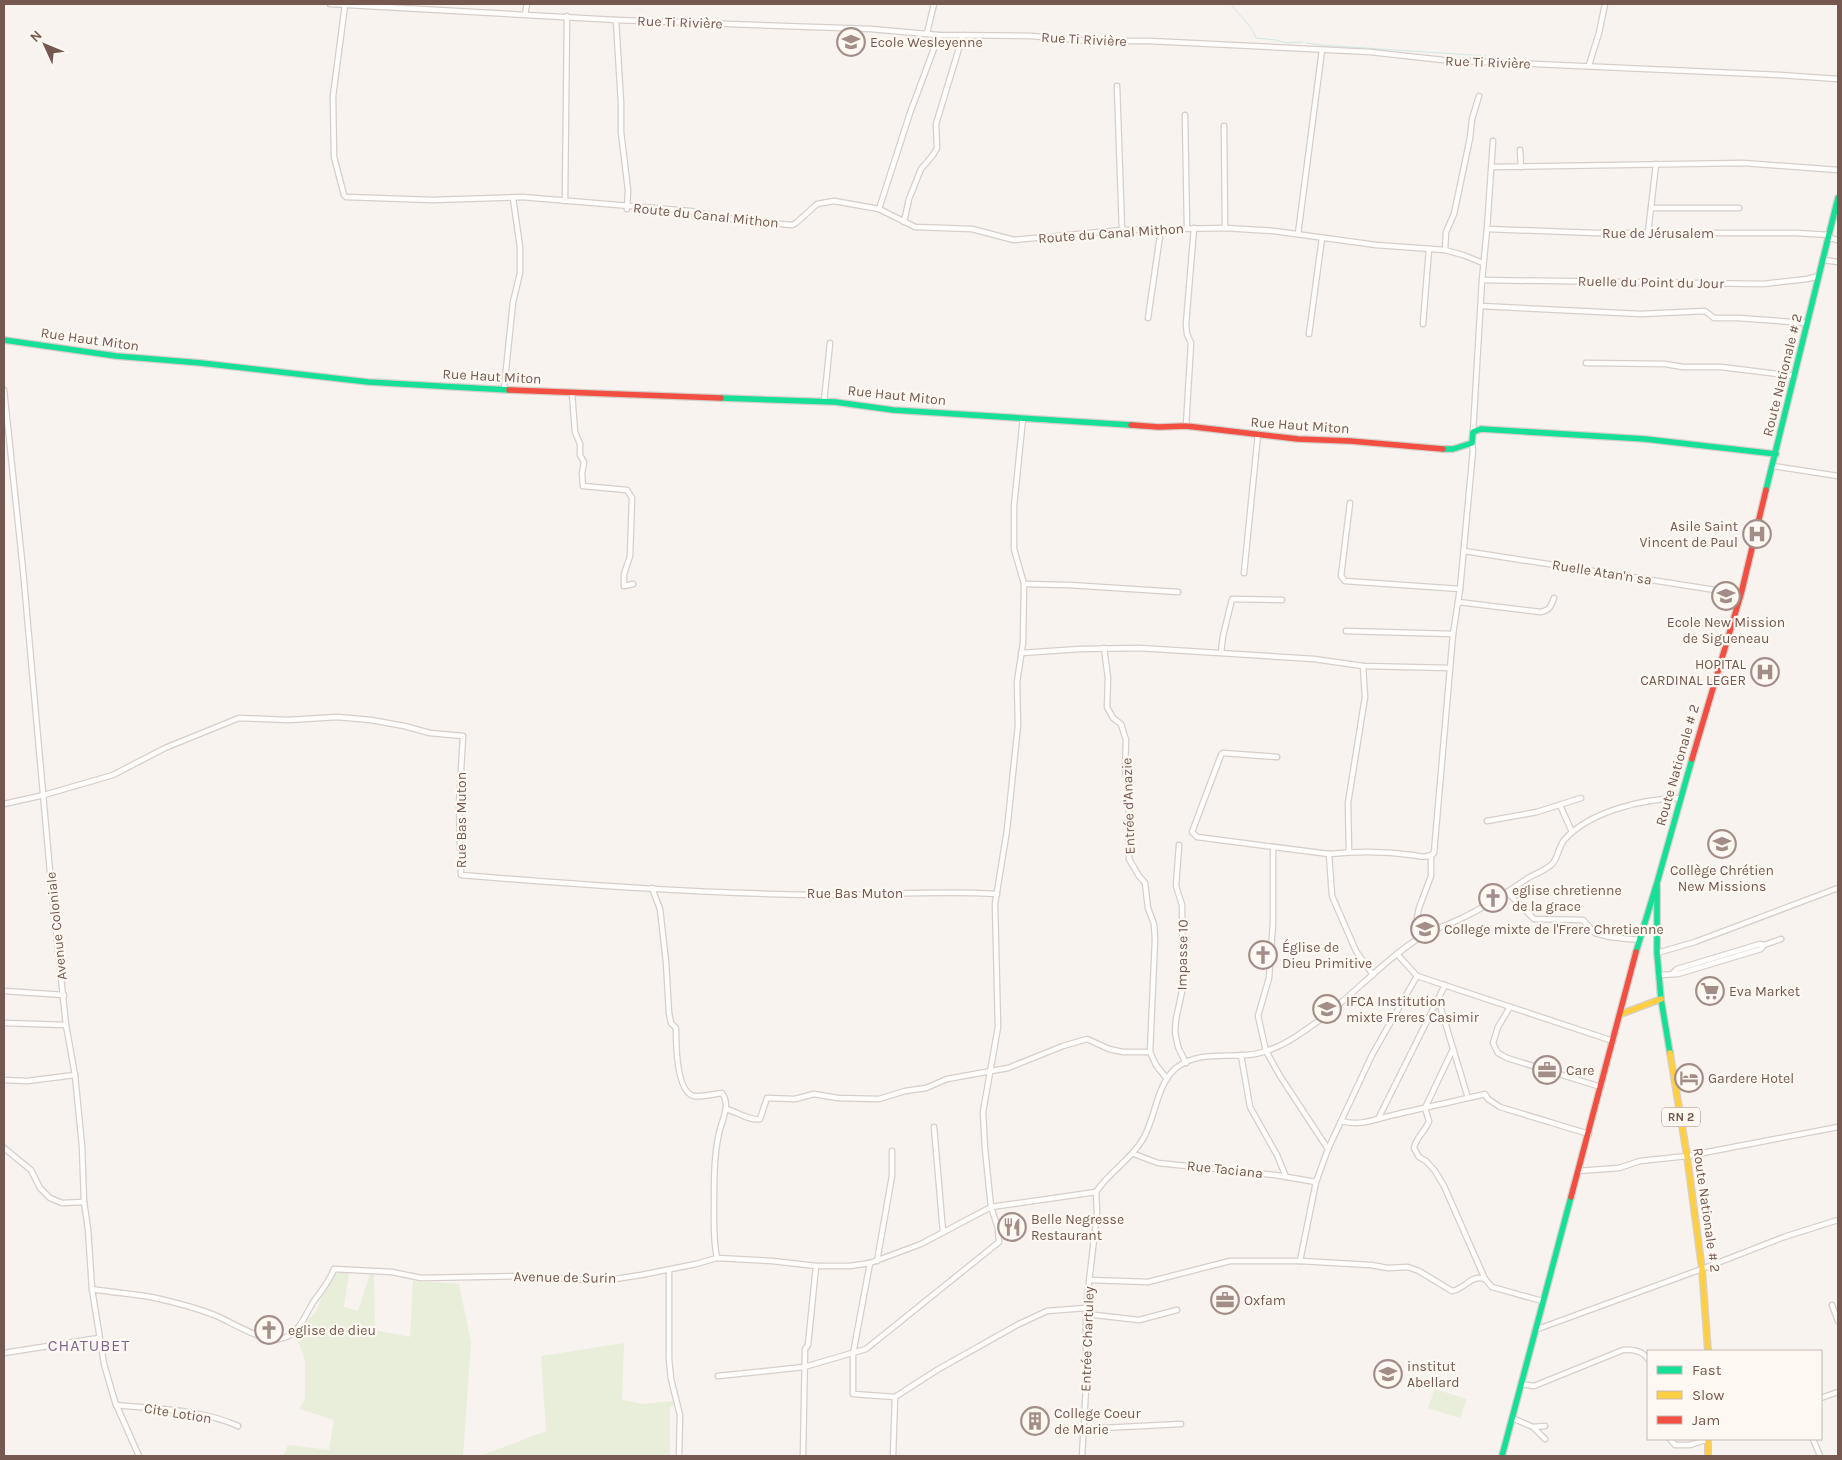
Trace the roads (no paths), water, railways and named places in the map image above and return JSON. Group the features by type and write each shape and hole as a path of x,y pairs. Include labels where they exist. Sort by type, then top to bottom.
{"main road":[{"name":"Route Nationale # 2","path":"1708,1350 1702,1269 1687,1156 1661,999 1657,953 1657,883 1680,798 1741,594 1807,323 1829,236 1836,216 1838,198"},
{"name":"Rue Haut Miton","path":"4,340 116,356 201,363 313,376 332,376 376,382 572,393 835,402 892,410 1186,426 1433,449 1453,449 1472,443"},
{"path":"1472,443 1473,432 1481,429 1515,430 1645,439 1776,454"},
{"path":"1502,1456 1639,940 1657,883"},
{"path":"1620,1014 1661,999"},
{"path":"1708,1440 1708,1456"}],"street":[{"name":"Rue Ti Rivière","path":"330,4 616,20 791,26 938,35 1031,36 1090,41 1150,41 1370,52 1443,60 1780,74 1838,79"},
{"path":"525,14 527,4"},
{"path":"927,33 934,4"},
{"path":"1589,65 1606,4"},
{"name":"Route du Canal Mithon","path":"345,5 333,96 334,157 346,197 433,200 522,197 627,208 690,211 737,220 792,225 811,208 828,201 879,209 915,227 972,230 1014,240 1122,230 1225,228 1298,234 1376,245 1445,250 1464,254 1483,263"},
{"path":"565,201 567,16"},
{"path":"616,20 621,132 627,178 627,208"},
{"path":"879,209 938,35"},
{"path":"904,222 909,199 921,169 937,148 936,124 963,36"},
{"path":"1298,234 1322,50"},
{"path":"1117,86 1122,230"},
{"path":"1445,250 1446,232 1454,214 1470,138 1472,119 1479,96"},
{"path":"1185,115 1187,228"},
{"path":"1224,126 1225,228"},
{"path":"1473,432 1483,263 1493,141"},
{"path":"1520,150 1521,167"},
{"path":"1492,167 1743,163 1838,170"},
{"path":"1648,233 1656,164"},
{"path":"504,389 512,307 520,273 520,247 513,198"},
{"path":"1650,208 1739,208"},
{"path":"1186,426 1191,343 1187,334 1186,324 1194,228"},
{"path":"1148,318 1161,229"},
{"name":"Rue de Jérusalem","path":"1487,229 1595,233 1812,233 1829,236 1838,240"},
{"path":"1309,334 1322,238"},
{"path":"1423,324 1429,249"},
{"path":"1823,260 1838,262"},
{"name":"Ruelle du Point du Jour","path":"1482,280 1763,284 1820,276"},
{"path":"1481,306 1641,314 1704,311 1714,318 1807,323"},
{"path":"824,402 830,343"},
{"path":"1586,363 1721,367 1795,376"},
{"name":"Avenue Coloniale","path":"4,390 23,570 51,883 66,1025 75,1075 82,1146 84,1202 88,1229 92,1289 104,1364 116,1405 139,1456"},
{"path":"572,393 575,432 580,444 580,456 584,462 583,486 627,490 632,498 630,556 624,574 624,586 633,584"},
{"path":"718,1376 804,1367 866,1349 999,1242 998,1228 991,1207 984,1149 984,1112 998,1027 996,904 1007,830 1018,725 1017,682 1021,653 1024,584 1014,549 1014,506 1023,418"},
{"path":"1244,573 1258,434"},
{"path":"1277,757 1224,752 1209,784 1192,832 1197,837 1329,854 1392,852 1424,857 1434,853 1453,634 1464,551 1473,450 1472,443"},
{"path":"1773,466 1838,476"},
{"path":"1350,502 1341,576 1345,581 1460,589"},
{"name":"Ruelle Atan'n sa","path":"1464,551 1741,594"},
{"path":"1024,584 1178,592"},
{"path":"1458,602 1541,612 1551,607 1554,598"},
{"path":"1221,652 1232,599 1282,600"},
{"path":"1346,631 1453,634"},
{"path":"1021,653 1104,648 1221,652 1314,659 1363,666 1450,668"},
{"name":"Entrée d'Anazie","path":"1104,648 1108,678 1107,707 1113,718 1121,724 1126,740 1125,770 1130,798 1129,859 1138,876 1145,883 1148,908 1154,924 1150,1052"},
{"path":"1350,852 1348,803 1364,697 1363,666"},
{"name":"Rue Bas Muton","path":"4,804 44,795 113,775 165,748 239,718 288,720 338,717 371,720 430,733 463,736 460,805 460,875 585,885 652,888 831,894 959,892 997,894"},
{"path":"1487,821 1505,819 1581,798"},
{"path":"1096,1192 1103,1182 1134,1154 1153,1120 1158,1098 1166,1078 1177,1068 1193,1060 1219,1055 1241,1055 1266,1051 1300,1034 1327,1015 1397,954 1424,935 1460,919 1553,864 1558,849 1564,840 1572,832 1592,819 1626,806 1660,798 1680,798"},
{"path":"1560,805 1572,832"},
{"name":"Impasse 10","path":"1179,845 1176,886 1182,906 1183,987 1175,1032 1178,1047 1186,1063"},
{"path":"1273,847 1273,923 1269,978 1258,1016 1266,1051 1280,1076 1328,1149"},
{"path":"1329,854 1332,896 1356,951 1373,975"},
{"path":"1424,935 1417,924 1417,918 1431,876 1430,856"},
{"path":"652,888 660,909 666,962 668,1013 671,1023 676,1028 676,1052 682,1083 687,1092 693,1096 722,1093 725,1098 726,1109 718,1135 716,1150 714,1235 717,1258"},
{"path":"1657,953 1695,942 1838,888"},
{"path":"1507,892 1534,919 1582,920 1595,933 1610,937 1639,940"},
{"path":"1659,975 1674,973 1677,970 1760,944 1764,946 1781,939"},
{"path":"1397,954 1417,976 1613,1040"},
{"path":"1300,1261 1316,1182 1328,1149 1372,1055 1417,976"},
{"path":"1378,1119 1445,985"},
{"path":"4,991 64,995"},
{"path":"1438,999 1468,1098"},
{"path":"1510,1007 1498,1027 1493,1043 1498,1053 1507,1058 1600,1087"},
{"path":"4,1022 66,1025"},
{"path":"726,1109 738,1112 753,1120 760,1119 768,1098 795,1098 814,1094 838,1098 879,1099 906,1091 926,1088 947,1079 1008,1068 1063,1046 1087,1039 1109,1049 1123,1052 1150,1052 1156,1065 1166,1078"},
{"path":"1453,1049 1425,1108 1429,1122 1427,1128 1415,1140 1414,1148 1419,1156 1436,1171 1444,1186 1484,1280 1492,1287 1542,1301"},
{"path":"1241,1055 1250,1107 1277,1155 1286,1176"},
{"path":"4,1080 27,1081 75,1075"},
{"path":"1341,1122 1353,1124 1485,1094 1488,1099 1500,1107 1589,1134"},
{"path":"934,1127 943,1232"},
{"path":"1578,1171 1620,1168 1640,1162 1687,1156 1838,1127"},
{"path":"4,1148 31,1170 40,1188 50,1198 62,1202 84,1202"},
{"path":"877,1261 892,1176 892,1151"},
{"name":"Rue Taciana","path":"1134,1154 1158,1163 1286,1176 1316,1182"},
{"name":"Avenue de Surin","path":"92,1289 160,1298 218,1317 236,1327 279,1339 291,1334 303,1322 314,1301 330,1281 334,1269 392,1272 421,1278 523,1276 615,1280 669,1270 717,1258 816,1266 870,1263 921,1244 991,1207 1096,1192"},
{"name":"Entrée Chartuley","path":"1082,1456 1086,1311 1097,1214 1096,1192"},
{"path":"1535,1330 1784,1237 1838,1220"},
{"path":"1090,1280 1148,1282 1230,1261 1300,1261 1371,1265 1388,1268 1408,1267 1419,1271 1452,1290 1459,1289 1476,1278 1484,1280"},
{"path":"870,1263 853,1354 853,1394 895,1397 1017,1325 1047,1311 1086,1311 1139,1320 1178,1310"},
{"path":"803,1456 804,1349 808,1345 816,1266"},
{"path":"669,1270 669,1359 671,1379 680,1415 679,1456"},
{"path":"1832,1305 1838,1321"},
{"path":"4,1353 99,1338"},
{"path":"1521,1384 1534,1386 1623,1350 1632,1349 1647,1357"},
{"path":"1822,1398 1838,1392"},
{"path":"894,1456 895,1397"},
{"name":"Cite Lotion","path":"116,1405 190,1412 238,1426"},
{"path":"1512,1418 1533,1427 1544,1439"},
{"path":"1083,1429 1181,1424"},
{"path":"1533,1427 1545,1426"},
{"path":"1671,1440 1675,1445 1690,1446 1705,1440"},
{"path":"1813,1440 1820,1456"}],"waterway":[{"path":"1231,4 1251,28 1256,38 1287,43 1302,42"},
{"path":"1306,43 1486,56"}],"place":[{"name":"Ecole Wesleyenne","path":"851,42"},
{"name":"Asile Saint Vincent de Paul","path":"1757,534"},
{"name":"Ecole New Mission de Sigueneau","path":"1726,596"},
{"name":"HOPITAL CARDINAL LEGER","path":"1765,672"},
{"name":"Collège Chrétien New Missions","path":"1722,844"},
{"name":"eglise chretienne de la grace","path":"1493,898"},
{"name":"College mixte de l'Frere Chretienne","path":"1425,929"},
{"name":"Église de Dieu Primitive","path":"1263,955"},
{"name":"Eva Market","path":"1710,991"},
{"name":"IFCA Institution mixte Freres Casimir","path":"1327,1009"},
{"name":"Care","path":"1547,1070"},
{"name":"Gardere Hotel","path":"1689,1078"},
{"name":"Belle Negresse Restaurant","path":"1012,1227"},
{"name":"Oxfam","path":"1225,1300"},
{"name":"eglise de dieu","path":"269,1330"},
{"name":"institut Abellard","path":"1388,1374"},
{"name":"College Coeur de Marie","path":"1035,1421"}],"district":[{"name":"CHATUBET","path":"89,1345"}]}
